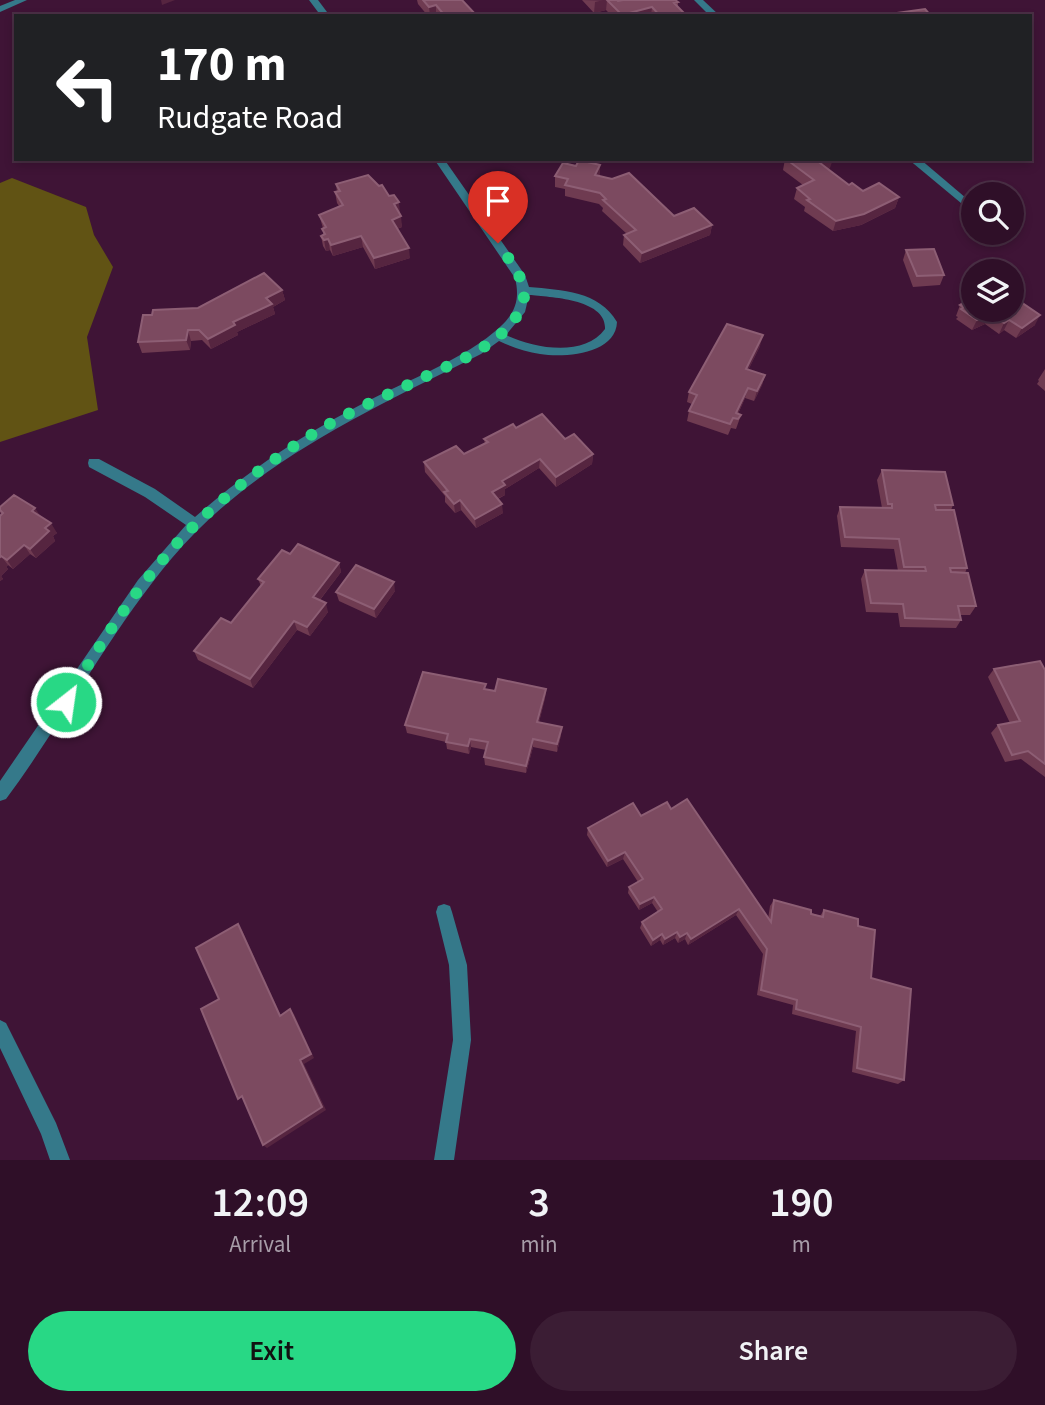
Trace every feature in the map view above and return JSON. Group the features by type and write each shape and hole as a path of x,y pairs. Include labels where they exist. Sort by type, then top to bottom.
{"street":[{"path":"0,9 23,0"},
{"path":"313,0 324,14"},
{"path":"698,0 714,14"},
{"path":"0,794 29,757 119,620 195,524 246,481 320,430 477,351 498,336 518,314 524,304 525,290 509,261 440,161"},
{"path":"916,161 961,200"},
{"path":"498,336 530,349 564,351 598,344 608,336 611,327 609,319 593,304 565,296 525,290"},
{"path":"94,463 150,493 195,524"},
{"path":"443,1160 462,1040 458,965 444,912"},
{"path":"0,1029 44,1119 60,1160"}],"shaded area":[{"path":"12,178 86,207 94,235 113,267 87,337 98,410 0,442 0,183"}],"building":[{"path":"423,0 462,0 475,14 443,14 436,5 429,7"},
{"path":"607,0 675,0 678,2 674,3 683,12 658,14 652,7 621,14"},
{"path":"925,9 929,14 898,14"},
{"path":"578,161 600,165 595,175 612,179 629,173 674,216 694,208 712,225 642,253 624,235 636,230 603,200 606,199 600,193 565,185 568,179 555,176 563,163 576,166"},
{"path":"789,161 824,161 820,163 849,185 852,183 863,191 879,183 899,197 864,214 836,221 807,200 810,199 797,188 814,180"},
{"path":"368,175 399,202 394,204 401,216 392,220 409,248 374,258 361,236 331,245 328,239 324,240 321,236 325,234 322,229 326,227 319,215 343,205 335,192 340,191 336,184"},
{"path":"934,249 944,275 917,276 906,250"},
{"path":"264,273 282,290 266,298 272,304 233,322 235,325 208,339 199,330 188,330 186,340 138,342 143,315 152,315 153,310 198,308"},
{"path":"1024,304 1040,315 1022,328 1012,322 1024,322"},
{"path":"727,324 763,335 746,369 765,375 757,391 748,388 736,413 741,415 738,419 733,418 730,424 689,411 697,395 689,392"},
{"path":"542,414 565,439 574,434 593,454 556,477 540,459 502,481 505,485 492,492 502,504 475,519 460,500 454,504 444,492 448,491 424,462 456,446 464,454 488,442 484,439 513,424 516,428"},
{"path":"882,470 945,472 953,505 935,505 936,510 954,510 967,568 950,568 951,572 968,573 976,606 958,606 961,620 905,618 903,604 871,603 865,570 926,571 925,567 904,567 899,539 845,537 840,507 892,508 892,504 888,504"},
{"path":"14,495 35,508 32,511 51,523 45,528 49,531 30,549 24,545 7,560 0,557 0,516 3,513 0,507"},
{"path":"298,544 339,563 313,597 326,603 307,627 294,621 250,679 194,651 221,618 231,623 264,582 258,579 282,550 290,554"},
{"path":"356,565 394,582 374,609 336,592"},
{"path":"1040,661 1045,670 1045,764 1028,751 1012,755 998,725 1020,721 994,669"},
{"path":"423,672 486,684 484,689 495,691 498,679 546,689 537,722 562,727 557,744 533,739 526,766 484,757 488,742 470,739 468,746 446,742 448,734 405,725"},
{"path":"687,799 771,922 774,900 811,910 811,914 823,917 824,910 858,919 858,926 875,930 871,978 911,989 904,1080 857,1068 861,1027 796,1009 797,1000 761,990 767,949 739,909 691,939 687,933 680,937 677,932 665,939 662,934 653,940 642,922 662,909 654,897 640,904 629,887 643,879 625,852 608,861 588,828 633,803 641,816 667,802 671,809"},
{"path":"238,924 280,1016 290,1009 311,1054 300,1060 322,1107 263,1145 242,1096 238,1099 201,1009 219,999 196,948"}],"route":[{"path":"66,702 88,664 147,582 195,524 221,501 320,430 351,412 477,351 510,324 524,304 525,290 521,278 498,243"}]}
